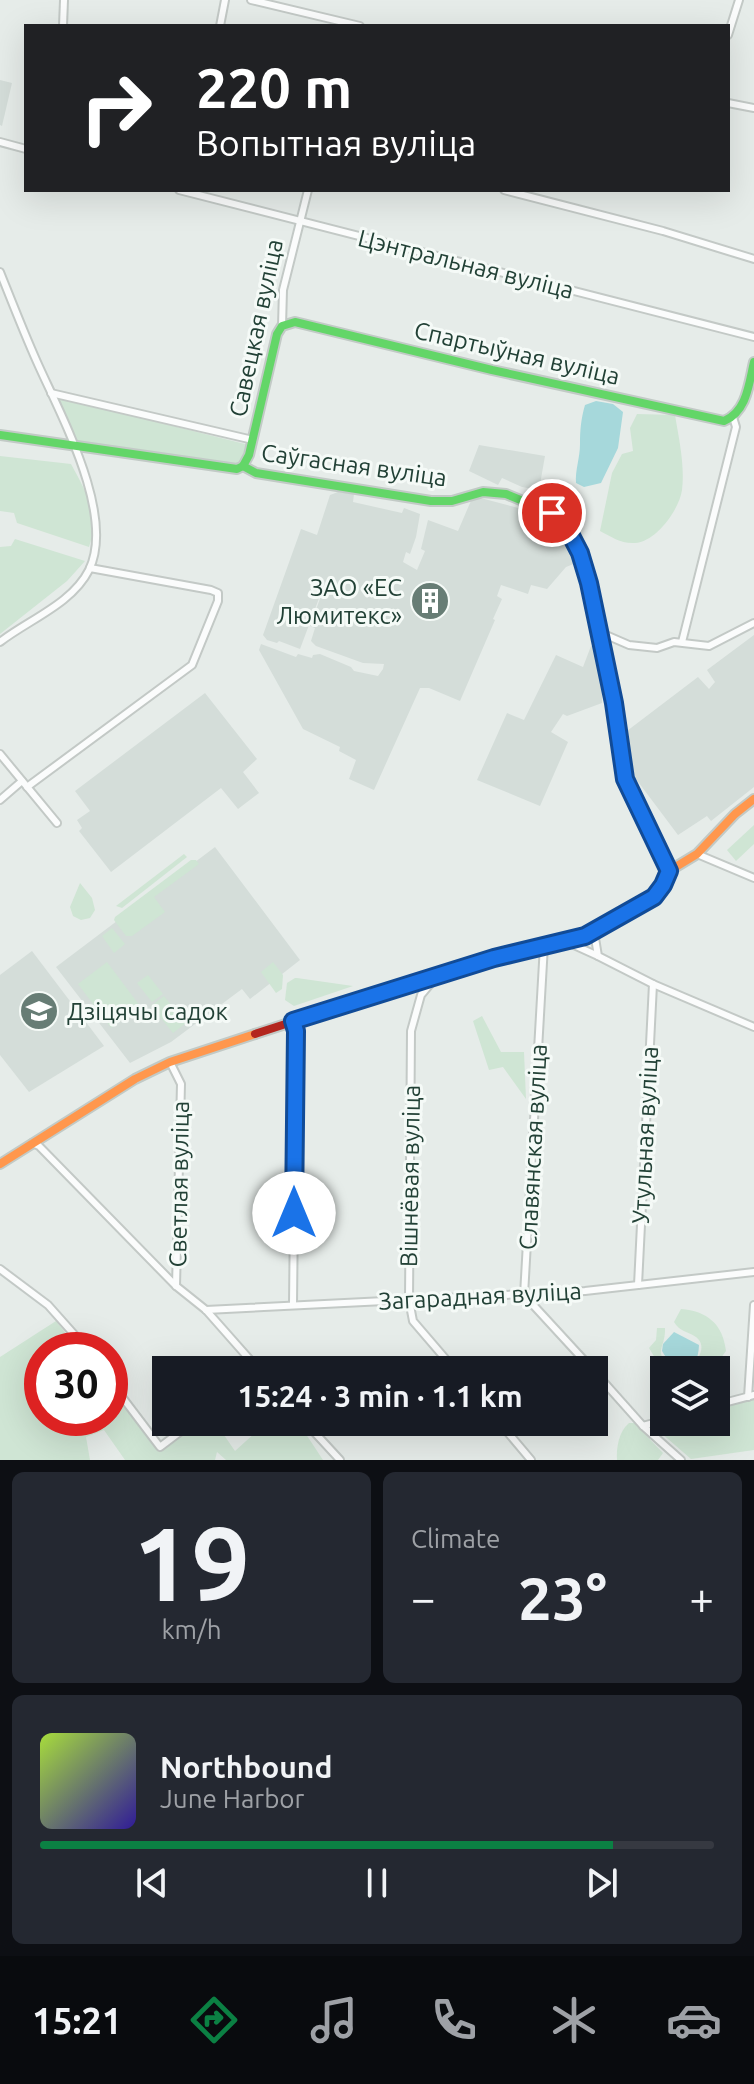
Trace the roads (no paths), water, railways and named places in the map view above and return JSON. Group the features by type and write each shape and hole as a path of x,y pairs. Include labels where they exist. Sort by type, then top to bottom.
{"street":[{"path":"63,24 64,0"},
{"path":"220,24 225,0"},
{"path":"251,0 352,24"},
{"path":"730,29 739,0"},
{"path":"730,103 754,108"},
{"path":"0,142 24,148"},
{"name":"Цэнтральная вуліца","path":"186,192 754,337"},
{"name":"Савецкая вуліца","path":"240,468 253,440 277,334 282,326 283,290 307,192"},
{"path":"512,192 663,231 754,259"},
{"path":"0,272 74,446 96,520 97,536 90,568 71,593 0,642"},
{"name":"Спартыўная вуліца","path":"282,326 295,322 492,370 724,421 733,417"},
{"path":"682,642 736,427 733,417 740,410 754,362"},
{"path":"51,393 253,440"},
{"name":"Саўгасная вуліца","path":"0,435 240,468 431,501 452,501 477,492 494,492 543,508 566,526 576,543 598,625 625,779 669,871"},
{"path":"0,800 192,665 218,601 218,593 211,590 90,568"},
{"path":"598,625 606,635 638,648 657,648 682,642 709,646 754,623"},
{"path":"0,754 57,823"},
{"path":"0,1164 135,1079 170,1062 439,974 594,932 654,897 669,871 697,854 754,799"},
{"path":"697,854 754,878"},
{"path":"594,932 598,956"},
{"path":"564,941 653,984 754,1027"},
{"name":"Славянская вуліца","path":"524,1295 544,945"},
{"name":"Вішнёвая вуліца","path":"439,974 421,995 411,1031 409,1300 413,1321 443,1356"},
{"name":"Утульная вуліца","path":"638,1285 653,984"},
{"path":"293,1021 296,1031 293,1304"},
{"name":"Светлая вуліца","path":"170,1062 181,1084 176,1286 206,1310 247,1356"},
{"path":"32,1143 39,1146 80,1186 176,1286"},
{"path":"0,1269 48,1305 72,1332"},
{"name":"Загарадная вуліца","path":"206,1310 524,1295 754,1272"},
{"path":"524,1295 579,1356"},
{"path":"730,1401 751,1396 754,1305"},
{"path":"608,1388 643,1426 681,1460"},
{"path":"128,1405 160,1447 175,1436"},
{"path":"643,1426 650,1424"},
{"path":"318,1436 340,1460"},
{"path":"511,1436 531,1460"}],"water":[{"path":"596,401 613,404 623,412 618,448 601,483 584,487 576,483 581,424 585,405"},
{"path":"674,1332 699,1345 698,1355 665,1356 663,1344"}],"place":[{"name":"ЗАО «ЕС Люмитекс»","path":"430,601"},
{"name":"Дзіцячы садок","path":"39,1011"}]}
